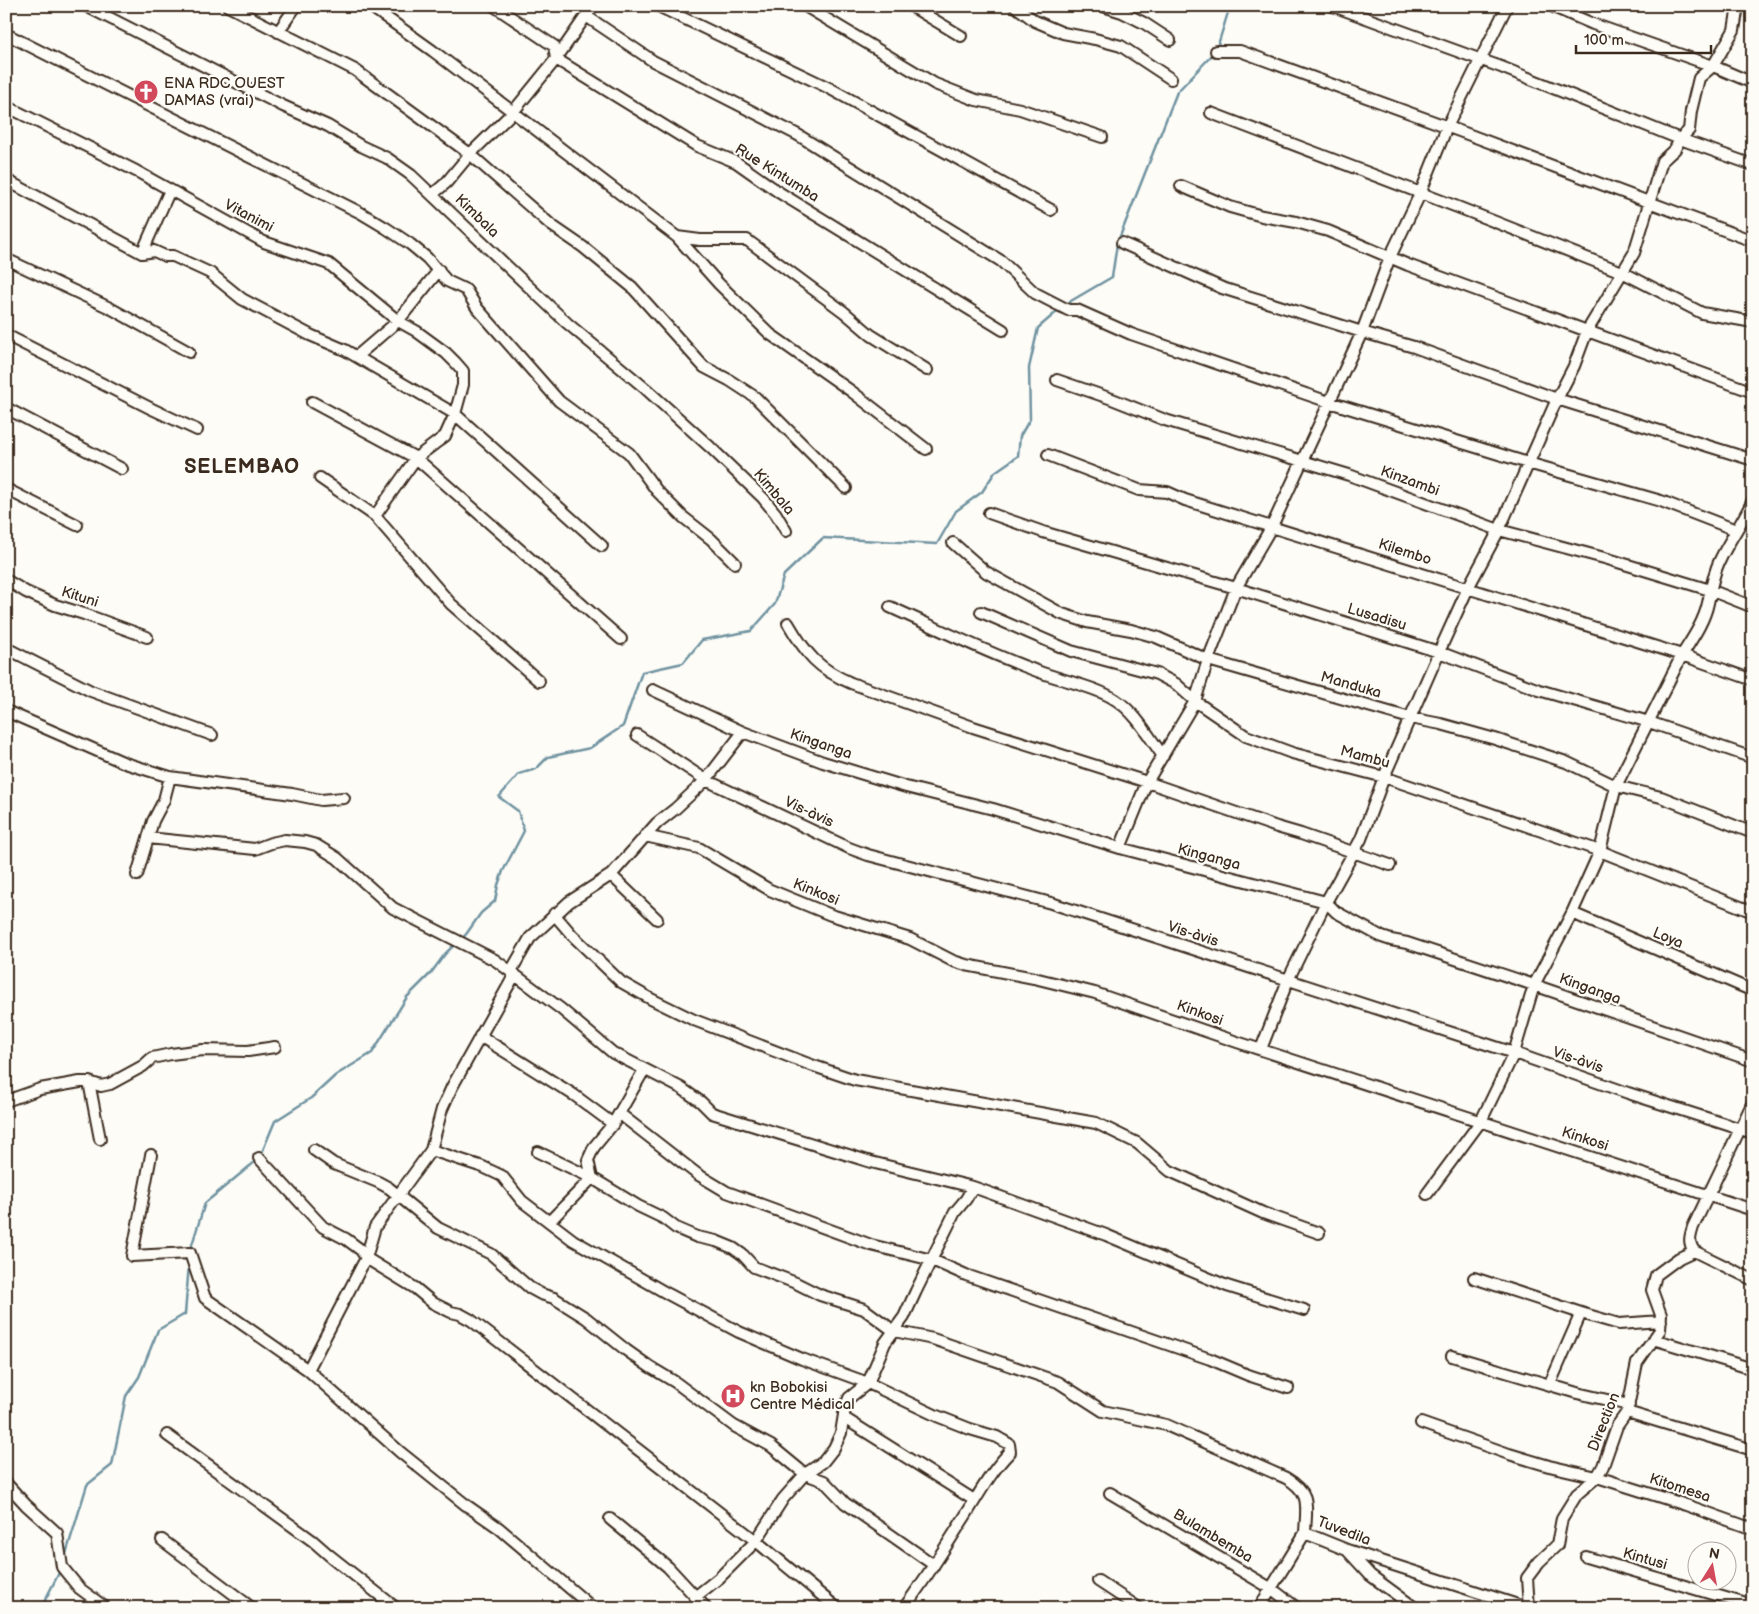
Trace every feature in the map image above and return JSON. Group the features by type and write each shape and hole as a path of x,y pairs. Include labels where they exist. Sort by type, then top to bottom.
{"street":[{"name":"Kimbala","path":"86,6 283,106 328,126 361,146 387,158 411,175 567,323 710,446 763,498 786,531"},
{"path":"228,6 355,70 470,154 551,226 583,247 632,287 704,368 729,380 755,397 846,488"},
{"path":"278,32 296,6"},
{"path":"370,6 433,51 677,237 719,284 770,334 851,391 926,449"},
{"name":"Rue Kintumba","path":"494,6 554,46 556,60 697,146 736,162 780,193 1003,330"},
{"path":"433,194 446,183 470,154 513,112 556,60 593,6"},
{"path":"658,6 829,88 1051,210"},
{"path":"805,6 935,84 976,100 1020,109 1102,137"},
{"path":"911,6 961,36"},
{"path":"1015,6 1035,21 1063,33 1095,38 1122,46 1171,79"},
{"path":"1103,6 1144,22 1170,40"},
{"path":"1333,6 1501,66 1680,139 1753,165"},
{"path":"1120,848 1147,782 1195,701 1208,660 1236,588 1272,526 1362,332 1390,257 1420,194 1447,127 1507,6"},
{"path":"1551,6 1593,24 1713,66 1753,83"},
{"path":"1261,1049 1288,980 1326,902 1361,839 1384,777 1439,652 1468,588 1499,530 1557,398 1574,366 1587,331 1634,253 1662,161 1675,149 1680,139 1689,130 1691,111 1699,78 1713,66 1734,30 1738,6"},
{"path":"586,16 654,61 798,135 1001,261 1035,293 1068,310 1077,310 1131,334 1329,402 1528,463 1661,501 1736,530"},
{"path":"6,34 361,213 410,244 439,270 447,282 466,290 477,308 559,401 630,452 657,491 735,563"},
{"path":"1216,51 1240,50 1649,204 1753,241"},
{"name":"Vitanimi","path":"6,106 136,171 264,242 329,264 398,321 416,330 446,352 463,371 463,385 455,414"},
{"path":"1211,113 1622,272 1702,313 1753,322"},
{"path":"6,180 142,252 154,251 165,256 173,256 210,273 242,299 357,356 455,414 602,546"},
{"path":"1181,186 1230,207 1262,216 1296,222 1328,232 1390,257 1753,392"},
{"path":"142,252 170,190"},
{"path":"677,237 700,240 747,240 844,312 871,335 927,370"},
{"path":"1122,243 1222,288 1362,332 1414,346 1557,398 1753,460"},
{"path":"6,259 110,308 189,352"},
{"path":"357,356 398,321 439,270"},
{"path":"6,334 197,430"},
{"name":"Kinzambi","path":"1057,380 1165,420 1349,475 1499,530 1555,544 1710,590 1753,607"},
{"path":"312,402 416,458 621,639"},
{"path":"6,408 122,468"},
{"path":"375,516 416,458 445,436 455,414"},
{"name":"Kilembo","path":"1048,455 1139,490 1167,492 1185,500 1682,655 1753,680"},
{"path":"320,478 375,516 451,604 539,681"},
{"path":"6,489 77,524"},
{"path":"1427,1194 1481,1121 1514,1053 1534,985 1572,913 1600,851 1616,786 1703,616 1719,562 1736,530 1749,521 1753,500"},
{"name":"Lusadisu","path":"989,513 1043,532 1236,588 1439,652 1539,690 1649,722 1753,758"},
{"name":"Manduka","path":"953,543 986,572 1062,614 1087,622 1131,630 1156,637 1208,660 1410,718 1441,724 1495,739 1566,762 1616,786 1669,800 1753,833"},
{"name":"Kituni","path":"6,580 26,592 55,605 147,637"},
{"path":"890,606 992,654 1114,698 1131,713 1162,756"},
{"name":"Mambu","path":"981,612 1071,650 1157,674 1176,684 1195,701 1246,736 1292,753 1384,777 1600,851 1753,912"},
{"path":"788,623 809,656 838,678 973,727 1147,782 1277,828 1390,864"},
{"path":"6,648 91,691 212,735"},
{"name":"Kinganga","path":"653,690 743,732 823,762 906,787 993,809 1120,848 1326,902 1344,916 1391,940 1406,942 1753,1061"},
{"path":"6,711 125,763 170,777 292,794 321,800 344,798"},
{"path":"308,1370 366,1258 376,1227 418,1172 431,1150 442,1109 452,1087 530,938 554,914 611,875 645,836 706,780 743,732"},
{"name":"Vis-àvis","path":"637,735 706,780 849,848 868,855 1051,904 1514,1053 1628,1093 1753,1133"},
{"path":"137,875 153,821 164,800 170,777"},
{"name":"Kinkosi","path":"645,836 699,848 770,890 831,915 910,939 953,961 1095,993 1753,1210"},
{"path":"148,838 255,850 271,843 285,840 305,842 316,846 337,858 393,908 495,960 562,1009 613,1053 681,1088 717,1115 871,1162 973,1187 1106,1235 1228,1286 1304,1310"},
{"path":"611,875 657,919"},
{"name":"Loya","path":"1572,913 1753,991"},
{"path":"554,914 572,935 621,982 694,1020 855,1080 1096,1123 1137,1143 1170,1171 1263,1213 1319,1234"},
{"path":"480,1036 574,1095 613,1124"},
{"path":"8,1096 89,1082 101,1086 110,1084 143,1066 152,1058 170,1054 203,1050 248,1051 275,1047"},
{"path":"592,1178 588,1160 594,1147 620,1114 644,1070"},
{"path":"89,1082 100,1140"},
{"path":"1753,1102 1689,1239 1694,1251 1753,1280"},
{"path":"620,1114 697,1174 727,1192 871,1244 932,1260 966,1275 1210,1359 1248,1375 1288,1388"},
{"path":"314,1150 334,1164 378,1182 399,1195 438,1228 492,1254 530,1288 554,1298 586,1318 650,1367 675,1382 734,1426 772,1446 805,1474 824,1481 845,1502 934,1565"},
{"path":"431,1150 483,1167 502,1176 522,1201 573,1240 739,1332 802,1359 868,1383 936,1416 1009,1444 1010,1452 1001,1461 974,1500 934,1565 904,1608"},
{"path":"538,1152 592,1178 638,1206 663,1218 676,1228 697,1237 716,1241 733,1248 754,1266 796,1282 820,1295 864,1310 894,1331"},
{"path":"151,1155 132,1256 190,1253 206,1298 308,1370 400,1452 466,1505 499,1528 593,1608"},
{"path":"259,1158 323,1227 346,1239 361,1250 366,1258 415,1288 433,1303 471,1320 756,1541 837,1608"},
{"path":"550,1221 592,1178"},
{"path":"695,1597 719,1578 756,1541 783,1499 805,1474 823,1462 834,1448 841,1433 849,1398 868,1383 885,1343 912,1304 916,1291 955,1212 973,1187"},
{"path":"1474,1278 1619,1324 1661,1321 1659,1306 1652,1290 1656,1275 1679,1258 1694,1251"},
{"path":"1550,1384 1581,1313"},
{"name":"Direction","path":"1528,1608 1527,1578 1538,1562 1557,1545 1562,1518 1577,1494 1597,1477 1603,1466 1617,1426 1628,1408 1637,1363 1660,1330 1661,1321"},
{"name":"Tuvedila","path":"894,1331 933,1339 1058,1382 1103,1411 1166,1425 1296,1484 1303,1490 1305,1497 1305,1533 1347,1550 1528,1608"},
{"path":"1653,1339 1753,1370"},
{"path":"1452,1356 1628,1408 1753,1450"},
{"path":"844,1418 974,1500"},
{"name":"Kitomesa","path":"1421,1423 1509,1454 1597,1477 1686,1505 1753,1529"},
{"path":"167,1435 306,1535 329,1556 396,1608"},
{"path":"6,1483 57,1534 62,1567 79,1588 106,1608"},
{"name":"Bulambemba","path":"1110,1493 1272,1588 1297,1608"},
{"path":"610,1519 668,1567 706,1608"},
{"path":"1259,1608 1305,1533"},
{"path":"162,1540 252,1608"},
{"path":"1347,1550 1370,1575 1415,1608"},
{"name":"Kintusi","path":"1586,1557 1753,1606"},
{"path":"1098,1581 1139,1608"}],"waterway":[{"path":"1217,48 1230,6"},
{"path":"1064,305 1112,277 1117,244 1177,92 1214,53"},
{"path":"461,940 481,913 495,901 503,871 524,831 518,811 499,797 519,774 536,769 548,757 590,748 623,726 642,672 683,663 702,640 751,631 775,604 784,575 823,538 937,544 956,511 982,492 995,472 1018,456 1020,436 1030,419 1029,368 1038,328 1060,309"},
{"path":"260,1157 275,1121 311,1098 336,1075 372,1053 407,997 431,973 456,943"},
{"path":"190,1251 205,1203 256,1161"},
{"path":"65,1557 87,1485 112,1465 126,1396 139,1377 158,1330 185,1314 189,1264"},
{"path":"41,1608 61,1569"}],"place":[{"name":"ENA RDC OUEST DAMAS (vrai)","path":"146,92"},
{"name":"kn Bobokisi Centre Médical","path":"733,1396"}],"district":[{"name":"SELEMBAO","path":"242,467"}]}
